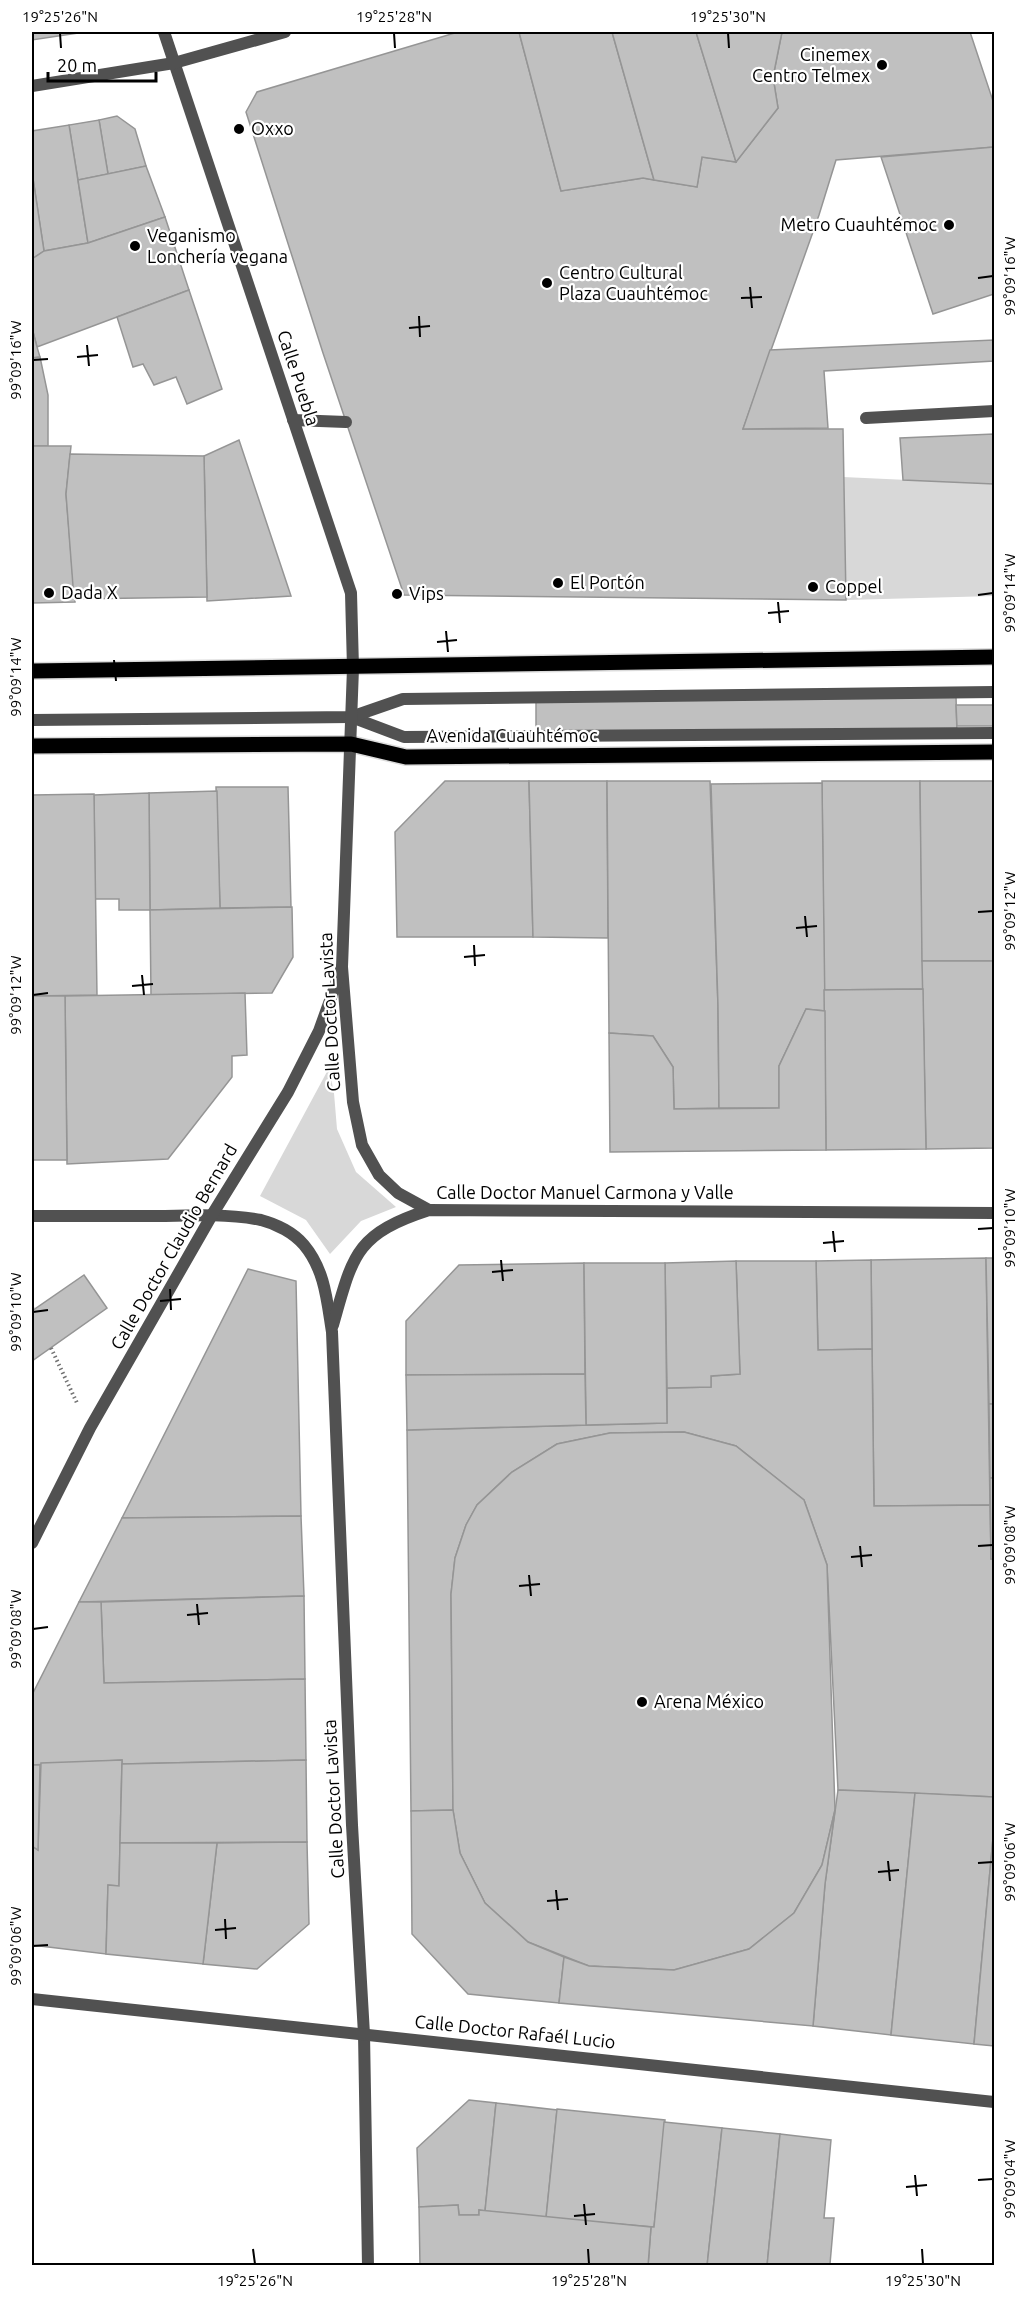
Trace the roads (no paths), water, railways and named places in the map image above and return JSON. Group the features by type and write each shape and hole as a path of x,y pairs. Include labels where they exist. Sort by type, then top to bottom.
{"main road":[{"path":"32,671 994,657"},
{"name":"Avenida Cuauhtémoc","path":"32,746 351,744 406,757 994,752"}],"street":[{"name":"Calle Puebla","path":"164,32 351,592 353,668 351,744"},
{"path":"32,86 174,63 285,32"},
{"path":"866,418 994,411"},
{"path":"293,420 346,422"},
{"path":"32,720 351,717 403,699 994,692"},
{"path":"351,717 404,737 994,733"},
{"name":"Calle Doctor Lavista","path":"351,744 342,967 353,1102 362,1145 379,1175 398,1193 429,1210"},
{"name":"Calle Doctor Claudio Bernard","path":"32,1543 90,1428 212,1215 288,1092 319,1031 342,967"},
{"name":"Calle Doctor Manuel Carmona y Valle","path":"332,1332 352,1261 364,1244 385,1227 429,1210 994,1213"},
{"path":"32,1216 212,1215 263,1221 295,1236 317,1264 324,1283 332,1332"},
{"name":"Calle Doctor Lavista","path":"332,1332 352,1814 364,2034 368,2265"},
{"name":"Calle Doctor Rafaél Lucio","path":"32,1999 994,2102"}],"place":[{"name":"Cinemex Centro Telmex","path":"882,65"},
{"name":"Oxxo","path":"239,129"},
{"name":"Metro Cuauhtémoc","path":"949,225"},
{"name":"Veganismo Lonchería vegana","path":"135,246"},
{"name":"Centro Cultural Plaza Cuauhtémoc","path":"547,283"},
{"name":"El Portón","path":"558,583"},
{"name":"Coppel","path":"813,587"},
{"name":"Dada X","path":"49,593"},
{"name":"Vips","path":"397,594"},
{"name":"Arena México","path":"642,1702"}]}
